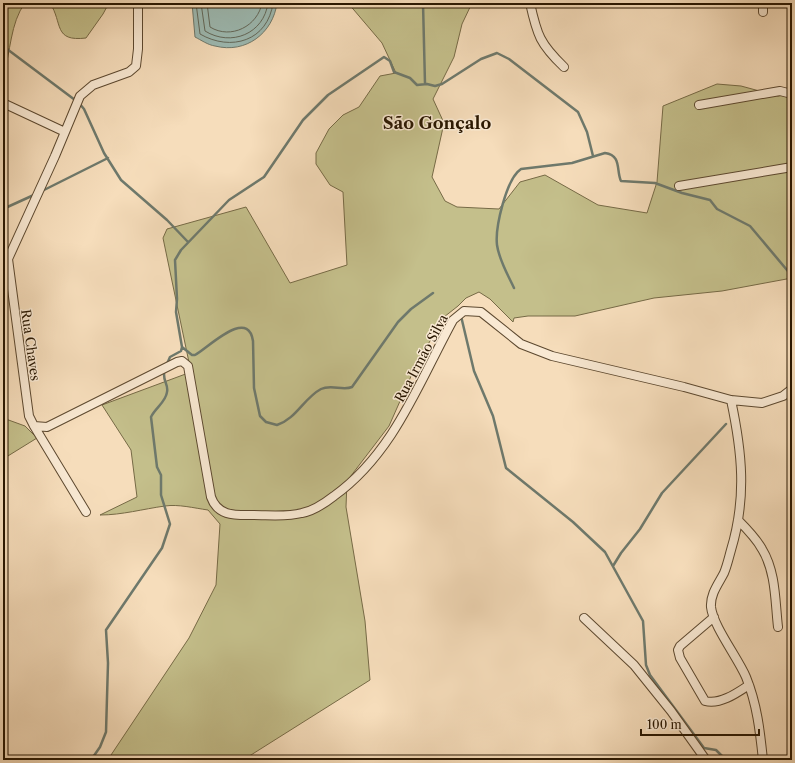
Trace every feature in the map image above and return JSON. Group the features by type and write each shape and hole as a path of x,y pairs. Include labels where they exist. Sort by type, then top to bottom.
{"street":[{"path":"3,267 8,259 77,103 86,90 102,81 129,72 136,66 138,49 138,3"},
{"path":"530,3 536,29 541,42 564,67"},
{"path":"763,3 763,12"},
{"path":"699,105 780,91 792,94"},
{"path":"3,103 65,132"},
{"path":"679,186 792,168"},
{"name":"Rua Chaves","path":"8,259 28,416 86,512"},
{"name":"Rua Irmão Silva","path":"34,426 47,427 177,362 186,363 188,366 211,497 215,505 221,512 231,514 302,514 319,506 348,486 383,446 403,418 453,320 464,311 481,312 521,344 552,356 684,386 730,400 762,403 783,396 792,389"},
{"path":"730,400 740,442 741,459 738,520 724,571 712,598 712,610 714,617 740,664 749,685 758,716 763,760"},
{"path":"738,520 762,549 767,559 774,585 778,627"},
{"path":"714,617 680,646 678,650 680,658 705,701 710,702 728,698 749,685"},
{"path":"584,618 634,666 671,711 706,760"}],"shaded area":[{"path":"3,3 25,3 16,19 3,76"},
{"path":"50,3 109,3 86,38 76,38 68,37 60,30 54,10"},
{"path":"348,3 472,3 462,24 454,57 433,99 444,123 432,177 445,201 457,207 499,209 520,182 545,175 598,205 647,213 657,182 663,106 717,84 741,86 778,96 792,93 792,278 722,291 654,298 575,316 528,316 514,318 513,322 490,299 479,292 466,298 444,317 416,365 389,426 347,481 346,507 365,621 370,680 243,760 106,760 111,755 189,638 216,585 220,524 208,510 181,506 165,506 124,513 100,515 137,497 131,450 102,405 191,372 163,238 167,229 246,207 290,283 347,265 343,192 330,185 316,164 316,153 329,129 343,115 359,107 380,76 396,73 382,43"},
{"path":"3,418 25,426 37,438 3,459"}],"water":[{"path":"192,3 277,3 270,24 264,32 247,44 226,48 210,45 195,37"}],"waterway":[{"path":"423,3 425,84"},
{"path":"3,46 79,103 84,109 104,153 121,180 167,220 188,242"},
{"path":"167,364 170,357 181,351 182,347 176,312 177,299 175,260 181,250 229,200 264,177 303,120 328,95 384,57 390,61 394,72 410,78 417,85 427,84 435,86 442,84 481,59 497,53 509,59 578,112 587,132 593,156"},
{"path":"514,288 500,256 497,245 497,237 500,216 506,193 516,174 521,169 572,163 605,153 610,154 616,160 621,181 655,183 682,193 710,200 717,209 750,226 792,276"},
{"path":"42,191 108,158"},
{"path":"3,209 36,194"},
{"path":"182,347 192,355 195,355 227,333 236,329 244,328 250,332 253,341 254,388 260,416 266,422 277,425 290,418 321,389 329,387 352,387 398,322 411,309 433,293"},
{"path":"461,316 474,371 493,416 506,468 573,522 605,552 643,621 646,665 650,675 704,748 716,750 726,760"},
{"path":"91,760 100,747 106,732 108,663 106,630 162,548 170,524 161,495 161,475 157,467 151,417 166,396 167,386 164,376 165,370"},
{"path":"613,566 621,553 640,529 662,493 726,424"}],"district":[{"name":"São Gonçalo","path":"437,123"}]}
